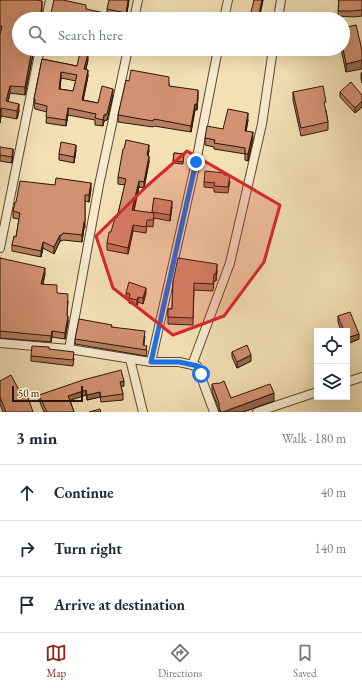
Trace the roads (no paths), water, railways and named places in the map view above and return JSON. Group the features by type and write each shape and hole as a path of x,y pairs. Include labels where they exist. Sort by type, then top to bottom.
{"street":[{"path":"47,12 50,0"},
{"path":"135,12 138,0"},
{"path":"225,12 228,0"},
{"path":"279,12 281,0"},
{"path":"0,248 39,56"},
{"path":"69,349 99,185 127,56"},
{"path":"151,362 196,162 217,56"},
{"path":"192,365 230,263 262,124 272,56"},
{"path":"0,343 69,349 151,362 179,362 198,366 214,412"},
{"path":"130,359 143,412"},
{"path":"350,381 362,377"},
{"path":"257,412 314,393"}]}
